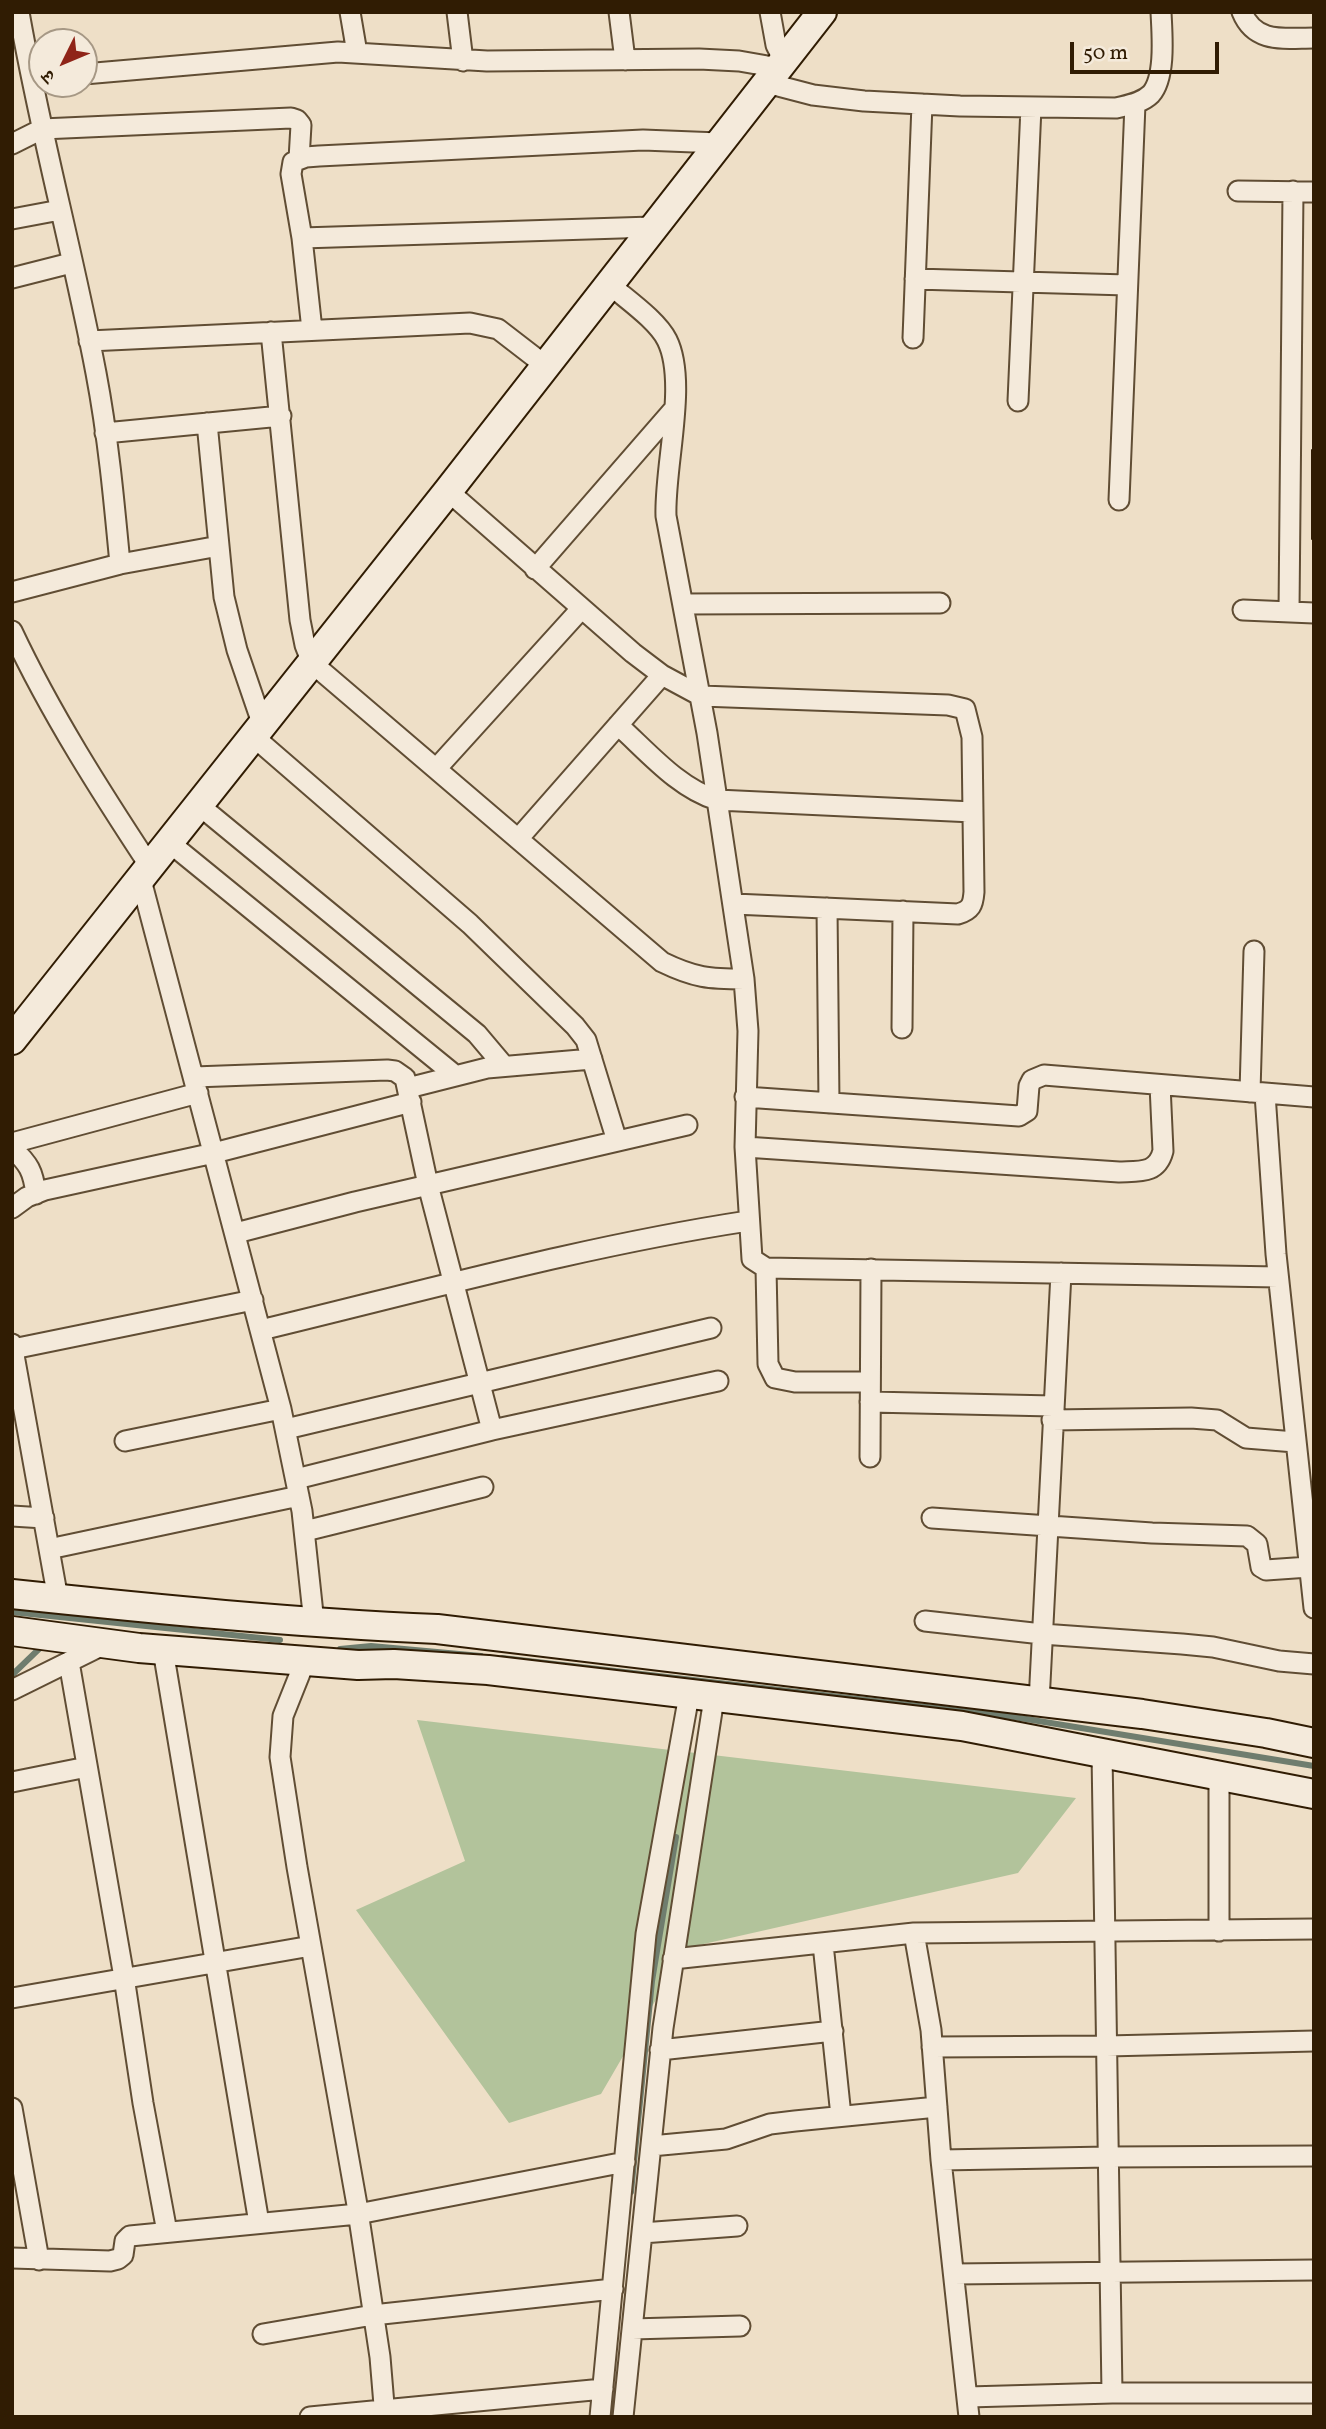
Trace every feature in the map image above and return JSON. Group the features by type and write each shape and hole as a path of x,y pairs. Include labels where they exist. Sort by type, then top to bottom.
{"street":[{"path":"19,12 28,79"},
{"path":"350,12 357,53"},
{"path":"457,12 463,61"},
{"path":"619,12 625,60"},
{"path":"770,12 776,45 776,71"},
{"path":"12,1040 448,492 822,12"},
{"path":"98,73 338,52 463,61 699,59 739,61 776,71 813,95 864,101 1116,108 1135,104 1150,95 1157,84 1162,58 1161,12"},
{"path":"1241,12 1247,24 1260,34 1274,38 1314,38"},
{"path":"33,98 89,341 105,433 121,564"},
{"path":"912,338 922,104"},
{"path":"1118,500 1135,104"},
{"path":"1018,401 1031,107"},
{"path":"12,144 42,129 291,118 298,120 301,125 299,159"},
{"path":"312,330 302,238 291,174 293,162 299,159 643,140 719,143"},
{"path":"1238,191 1314,192"},
{"path":"1289,611 1293,191"},
{"path":"12,219 60,210"},
{"path":"302,238 652,227"},
{"path":"12,278 71,264"},
{"path":"915,279 1127,285"},
{"path":"609,284 656,325 667,339 674,361 676,392 665,491 666,516 701,696 744,979 748,1031 745,1147 752,1259 766,1268 1278,1277"},
{"path":"89,341 470,323 498,330 545,366"},
{"path":"271,332 300,620 312,663 663,962 687,974 706,979 744,979"},
{"path":"536,569 675,408"},
{"path":"105,433 281,416"},
{"path":"207,423 224,597 258,732 470,924 575,1026 586,1040 617,1141"},
{"path":"448,492 581,609 662,675 701,696 960,706 965,709 972,737 973,812 973,904 965,912 958,914 734,904"},
{"path":"12,592 121,564 219,546"},
{"path":"683,604 940,603"},
{"path":"436,769 581,609"},
{"path":"1243,610 1314,612"},
{"path":"15,642 146,874 196,1085 286,1429 305,1531 314,1623"},
{"path":"518,839 662,675"},
{"path":"618,725 691,789 717,800 973,812"},
{"path":"200,806 477,1034 505,1066"},
{"path":"170,844 456,1076"},
{"path":"827,908 829,1103"},
{"path":"902,1028 903,911"},
{"path":"1254,951 1257,1093 1314,1608"},
{"path":"12,1208 36,1194 75,1182 215,1153 410,1095 456,1076 505,1066 592,1059"},
{"path":"36,1194 33,1174 12,1146 196,1085 387,1070 401,1074 410,1095 428,1185 492,1430"},
{"path":"746,1097 1019,1116 1027,1111 1032,1080 1044,1074 1314,1097"},
{"path":"745,1147 1119,1172 1142,1171 1154,1167 1160,1161 1163,1150 1160,1085"},
{"path":"236,1233 687,1125"},
{"path":"261,1330 585,1251 684,1231 748,1222"},
{"path":"766,1268 768,1364 775,1378 795,1382 870,1382"},
{"path":"870,1457 871,1269"},
{"path":"1038,1702 1061,1273"},
{"path":"58,1599 13,1347 253,1300"},
{"path":"286,1429 711,1328"},
{"path":"49,1549 298,1488 492,1430 718,1381"},
{"path":"870,1402 1217,1420 1246,1438 1295,1442"},
{"path":"125,1441 281,1409"},
{"path":"305,1531 482,1488"},
{"path":"12,1516 44,1518"},
{"path":"932,1518 1152,1534 1247,1536 1257,1544 1261,1567 1266,1570 1310,1559"},
{"path":"12,1594 201,1614 437,1629 1038,1702 1225,1727 1314,1743"},
{"path":"925,1621 1042,1634 1213,1647 1279,1661 1314,1664"},
{"path":"15,1638 305,1661 488,1670 962,1726 1314,1794"},
{"path":"12,1690 105,1644"},
{"path":"163,1650 259,2223"},
{"path":"305,1661 283,1716 280,1758 358,2214 385,2413"},
{"path":"69,1662 167,2232"},
{"path":"623,2417 660,2050 673,1959 702,1696"},
{"path":"600,2417 646,1934 702,1696"},
{"path":"1102,1753 1112,2393"},
{"path":"12,1782 87,1768"},
{"path":"1219,1776 1219,1931"},
{"path":"673,1959 914,1933 1314,1929"},
{"path":"914,1933 932,2047 941,2160 968,2407 1112,2393 1314,2393"},
{"path":"823,1944 841,2116"},
{"path":"12,1998 311,1946"},
{"path":"660,2050 833,2031"},
{"path":"932,2047 1107,2046 1314,2040"},
{"path":"651,2146 726,2139 770,2124 937,2107"},
{"path":"12,2108 39,2259"},
{"path":"941,2160 1314,2156"},
{"path":"12,2258 81,2261 118,2259 123,2255 125,2241 130,2236 358,2214 625,2162"},
{"path":"642,2233 737,2226"},
{"path":"954,2274 1314,2270"},
{"path":"263,2334 373,2315 613,2289"},
{"path":"632,2329 740,2326"},
{"path":"310,2417 385,2413 603,2389"}],"green space":[{"path":"417,1720 1076,1798 1018,1873 686,1948 601,2094 509,2123 356,1910 465,1861"}],"building":[{"path":"1314,450 1314,539 1312,539"}],"waterway":[{"path":"12,1612 280,1640"},
{"path":"340,1649 371,1646 481,1656"},
{"path":"12,1675 40,1648"},
{"path":"502,1658 1014,1717 1314,1766"},
{"path":"631,2192 652,1981 676,1837"}]}
